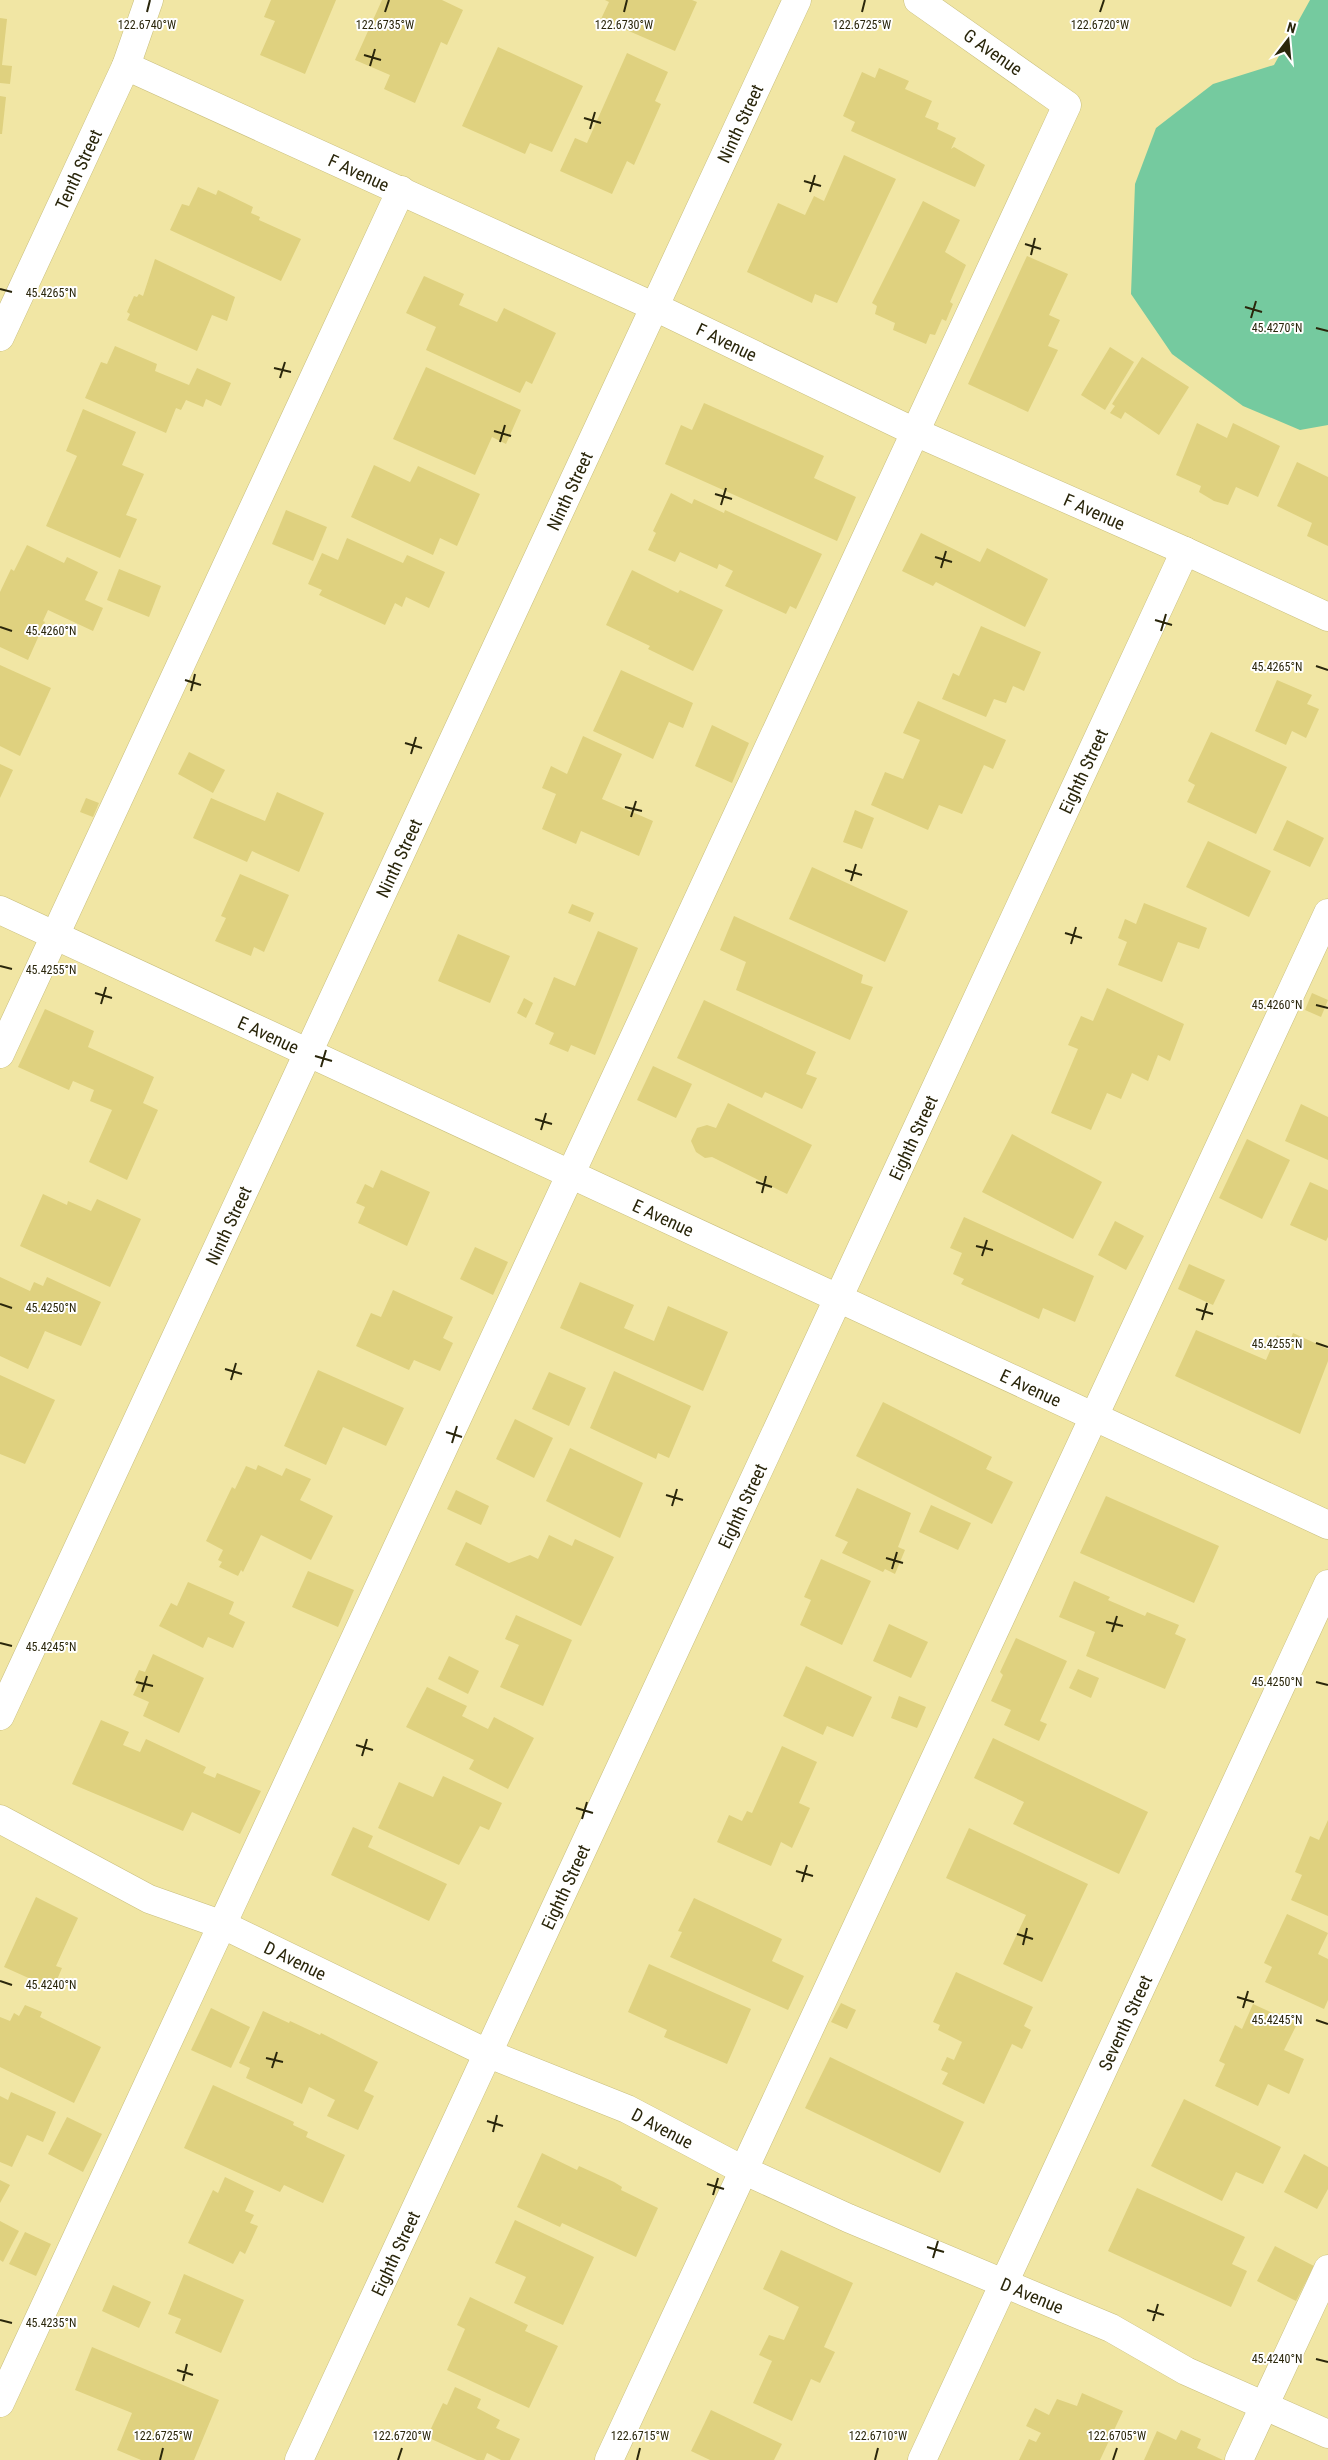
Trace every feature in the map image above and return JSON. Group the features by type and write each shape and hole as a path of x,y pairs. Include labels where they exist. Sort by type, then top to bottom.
{"street":[{"name":"Tenth Street","path":"0,337 126,66 150,0"},
{"name":"Ninth Street","path":"0,1716 797,0"},
{"name":"G Avenue","path":"915,432 1067,105 918,0"},
{"name":"F Avenue","path":"126,66 654,307 915,432 1186,551 1328,617"},
{"path":"0,1054 401,190"},
{"path":"0,2403 915,432"},
{"name":"Eighth Street","path":"299,2460 1186,551"},
{"name":"E Avenue","path":"0,910 1328,1526"},
{"path":"609,2460 1328,913"},
{"name":"Seventh Street","path":"922,2460 1328,1584"},
{"name":"D Avenue","path":"0,1819 149,1899 223,1925 489,2054 627,2109 743,2170 848,2218 1111,2328 1186,2371 1328,2434"},
{"path":"1239,2460 1328,2268"}],"green space":[{"path":"1310,0 1328,0 1328,425 1300,430 1243,406 1172,354 1131,294 1135,184 1156,128 1213,84 1274,65"}],"building":[{"path":"271,0 336,0 305,74 260,55 275,21 264,17"},
{"path":"382,0 442,0 463,10 447,45 441,42 415,103 384,89 390,75 355,60"},
{"path":"605,0 692,0 697,2 675,51 601,19 609,2"},
{"path":"0,18 7,19 2,65 12,66 10,84 0,83"},
{"path":"498,47 583,86 552,152 530,143 525,154 462,126"},
{"path":"627,53 668,72 655,101 661,104 634,165 627,161 612,194 560,171 575,138 587,143"},
{"path":"879,68 909,81 905,89 932,101 925,117 939,123 937,129 956,138 951,149 954,147 985,165 975,187 851,131 855,122 843,116 862,72 875,78"},
{"path":"0,96 6,97 2,134 0,134"},
{"path":"844,155 896,179 837,303 815,294 812,303 747,272 778,203 805,215 814,196 824,201"},
{"path":"198,187 216,195 218,190 253,207 251,213 260,217 259,220 301,239 281,281 170,230 182,204 189,206"},
{"path":"923,201 960,220 945,252 966,265 950,302 953,304 946,321 942,319 935,335 930,334 926,344 893,330 895,323 875,314 877,306 872,303"},
{"path":"1027,256 1068,274 1049,315 1060,320 1048,346 1058,350 1028,412 968,384"},
{"path":"155,259 235,297 227,321 212,315 197,351 127,320 130,314 127,312 134,296 137,297 139,294 143,296"},
{"path":"424,276 464,294 459,305 497,322 504,308 556,333 532,384 526,381 520,393 426,350 436,327 406,313"},
{"path":"115,346 157,364 155,371 189,385 197,368 231,383 221,406 206,399 203,407 186,400 181,410 176,408 166,433 85,398 101,362 107,364"},
{"path":"1110,347 1134,362 1105,410 1081,395"},
{"path":"1142,357 1189,387 1159,435 1125,412 1121,419 1110,413 1115,406 1112,404"},
{"path":"426,367 521,410 506,444 492,437 475,475 393,439"},
{"path":"704,403 824,456 814,478 856,497 837,541 665,464 681,425 692,430"},
{"path":"83,409 136,432 122,465 144,474 126,515 137,519 120,558 46,526 77,456 66,451"},
{"path":"1197,423 1227,438 1233,423 1280,446 1258,497 1236,487 1228,505 1214,501 1199,492 1201,486 1176,475"},
{"path":"1297,462 1328,477 1328,546 1307,536 1312,523 1277,506"},
{"path":"374,465 410,482 418,466 480,494 457,546 440,538 433,555 351,517"},
{"path":"671,493 692,504 694,499 724,513 725,510 822,554 796,609 790,606 786,614 725,586 733,571 719,564 717,569 680,552 675,562 648,550 656,533 653,531"},
{"path":"286,510 327,527 313,561 272,544"},
{"path":"921,533 980,562 987,548 1048,579 1025,627 936,582 933,586 902,571"},
{"path":"347,538 403,563 407,555 445,572 429,608 406,597 402,607 395,603 385,625 319,595 322,590 308,584 322,553 338,560"},
{"path":"27,545 64,563 67,557 98,572 85,600 103,608 93,631 48,610 43,621 45,622 28,660 0,647 0,592 11,569 14,571"},
{"path":"119,569 161,586 149,617 107,600"},
{"path":"632,570 678,593 680,590 723,610 693,671 648,649 650,646 606,625"},
{"path":"981,626 1041,652 1024,691 1013,686 1006,703 994,699 986,717 942,699 953,673 959,676"},
{"path":"0,665 51,688 20,756 0,746"},
{"path":"621,670 693,703 683,728 669,722 653,759 593,731"},
{"path":"1277,680 1312,695 1307,704 1319,709 1306,738 1292,731 1286,745 1255,731"},
{"path":"918,701 1006,740 993,769 984,765 962,814 939,805 928,830 871,805 885,772 903,779 920,740 903,733"},
{"path":"712,725 749,743 732,783 695,766"},
{"path":"1211,732 1287,767 1256,834 1187,802 1195,785 1188,781"},
{"path":"583,736 622,754 602,799 653,821 639,856 581,831 576,844 542,829 556,794 542,788 551,766 567,774"},
{"path":"189,752 225,770 213,793 178,774"},
{"path":"0,764 13,770 0,798"},
{"path":"277,792 324,813 299,872 252,851 247,862 193,838 211,798 265,821"},
{"path":"86,798 99,803 93,817 80,812"},
{"path":"855,810 874,818 862,849 843,842"},
{"path":"1287,820 1324,838 1310,867 1273,850"},
{"path":"1208,841 1271,871 1249,917 1186,887"},
{"path":"812,867 908,911 885,962 789,919"},
{"path":"240,874 289,895 264,952 254,947 251,956 215,941 226,918 221,916"},
{"path":"1144,903 1207,928 1199,949 1178,942 1162,982 1118,965 1127,942 1118,938 1125,919 1136,924"},
{"path":"572,904 594,913 590,922 568,913"},
{"path":"734,916 863,975 861,983 873,987 850,1040 736,990 746,962 720,950"},
{"path":"598,931 638,948 595,1055 571,1045 568,1052 549,1044 554,1033 535,1024 554,977 575,986"},
{"path":"458,934 510,956 490,1003 438,981"},
{"path":"1107,988 1184,1024 1170,1061 1158,1055 1148,1081 1132,1073 1121,1099 1107,1093 1091,1130 1051,1113 1078,1049 1068,1045 1081,1016 1093,1021"},
{"path":"1312,993 1328,1000 1321,1017 1305,1010"},
{"path":"524,998 533,1003 526,1018 517,1013"},
{"path":"704,1000 816,1052 806,1074 817,1078 802,1109 765,1092 762,1098 677,1058"},
{"path":"45,1009 94,1031 88,1047 154,1077 143,1103 158,1110 127,1180 89,1162 112,1110 90,1101 94,1090 73,1081 69,1090 18,1067"},
{"path":"653,1066 692,1084 676,1118 637,1100"},
{"path":"728,1103 812,1145 787,1194 712,1157 705,1158 696,1152 691,1141 697,1128 707,1125 716,1128"},
{"path":"1301,1104 1328,1117 1328,1160 1285,1141"},
{"path":"1012,1134 1102,1182 1073,1239 982,1192"},
{"path":"1247,1139 1290,1160 1262,1219 1219,1198"},
{"path":"381,1170 430,1192 407,1246 358,1223 365,1207 356,1203 365,1184 373,1188"},
{"path":"1310,1182 1328,1190 1328,1237 1326,1241 1290,1225"},
{"path":"43,1194 67,1205 68,1201 91,1211 97,1199 141,1219 110,1287 20,1246"},
{"path":"964,1217 1094,1276 1075,1322 1043,1308 1039,1319 961,1284 964,1279 953,1274 962,1253 950,1248"},
{"path":"1115,1221 1144,1236 1126,1270 1098,1255"},
{"path":"475,1247 508,1262 493,1295 460,1279"},
{"path":"1189,1264 1225,1280 1213,1305 1178,1289"},
{"path":"0,1277 30,1291 34,1282 43,1286 47,1277 101,1302 81,1346 45,1331 28,1369 0,1356"},
{"path":"580,1282 634,1305 624,1328 654,1341 668,1306 728,1332 703,1391 560,1328"},
{"path":"393,1290 453,1317 443,1338 453,1343 440,1371 414,1360 409,1370 356,1346 371,1313 381,1317"},
{"path":"1196,1330 1266,1360 1277,1335 1290,1341 1293,1333 1328,1349 1328,1361 1300,1434 1175,1376"},
{"path":"318,1370 404,1408 386,1446 343,1427 326,1465 284,1446"},
{"path":"614,1371 691,1406 669,1458 658,1453 656,1459 590,1428"},
{"path":"549,1372 586,1388 569,1426 532,1409"},
{"path":"0,1375 55,1400 25,1464 0,1454"},
{"path":"883,1402 992,1457 986,1469 1013,1482 992,1524 856,1456"},
{"path":"515,1419 553,1438 534,1478 496,1459"},
{"path":"570,1448 643,1483 620,1538 546,1501"},
{"path":"258,1465 282,1476 286,1468 311,1479 300,1500 333,1516 311,1560 261,1535 243,1572 241,1570 238,1576 219,1567 222,1562 218,1560 223,1550 206,1541 232,1487 235,1489 246,1466 256,1470"},
{"path":"857,1488 911,1513 898,1547 905,1550 895,1574 885,1569 883,1572 842,1553 848,1542 835,1536"},
{"path":"456,1490 489,1506 481,1525 447,1509"},
{"path":"1106,1496 1219,1546 1194,1603 1080,1553"},
{"path":"931,1505 971,1523 958,1550 919,1532"},
{"path":"549,1535 572,1546 575,1539 614,1557 581,1626 455,1565 466,1542 509,1563 530,1555 538,1559"},
{"path":"821,1559 871,1581 842,1645 800,1625 811,1600 804,1597"},
{"path":"308,1571 354,1590 338,1627 292,1607"},
{"path":"1074,1581 1110,1597 1108,1600 1145,1616 1147,1612 1179,1625 1175,1634 1186,1639 1165,1689 1086,1656 1095,1632 1059,1617"},
{"path":"188,1582 234,1602 229,1614 245,1622 233,1648 208,1637 203,1648 159,1626 171,1603 177,1606"},
{"path":"516,1615 572,1640 543,1706 500,1687 519,1645 505,1639"},
{"path":"889,1624 928,1642 911,1678 873,1661"},
{"path":"1016,1638 1067,1661 1040,1721 1047,1724 1039,1741 1004,1725 1011,1710 991,1701 1003,1675 1000,1672"},
{"path":"153,1654 204,1678 179,1733 143,1716 149,1702 133,1695 139,1683 134,1681 139,1670 145,1672"},
{"path":"449,1656 479,1671 468,1694 438,1679"},
{"path":"806,1666 872,1697 853,1737 827,1726 823,1735 783,1716"},
{"path":"1078,1669 1099,1678 1091,1698 1069,1688"},
{"path":"427,1687 467,1706 462,1716 488,1729 494,1717 534,1738 508,1789 469,1769 474,1760 406,1727"},
{"path":"899,1696 926,1707 917,1728 891,1718"},
{"path":"101,1720 129,1732 123,1745 140,1752 146,1739 206,1767 203,1773 215,1778 217,1773 261,1791 240,1834 192,1812 183,1831 72,1784"},
{"path":"993,1738 1148,1812 1119,1874 1013,1824 1024,1802 974,1778"},
{"path":"782,1746 817,1762 799,1803 810,1808 792,1848 781,1842 771,1866 717,1842 729,1815 742,1821 747,1811 752,1813"},
{"path":"443,1776 502,1803 489,1830 480,1826 459,1865 378,1828 399,1782 433,1797"},
{"path":"1328,1820 1328,1916 1291,1900 1302,1875 1295,1872 1310,1836 1319,1840"},
{"path":"353,1827 373,1836 368,1847 447,1884 429,1921 331,1875"},
{"path":"969,1828 1088,1884 1042,1982 1003,1964 1026,1915 946,1878"},
{"path":"36,1897 78,1918 56,1966 62,1968 53,1989 4,1967"},
{"path":"694,1898 782,1939 772,1961 804,1976 788,2010 670,1957 682,1932 678,1931"},
{"path":"1287,1914 1328,1933 1318,1954 1328,1959 1328,2000 1324,2009 1265,1982 1272,1967 1264,1963"},
{"path":"649,1964 751,2009 727,2064 664,2037 667,2030 628,2012"},
{"path":"956,1972 1033,2007 1024,2026 1031,2030 1022,2049 1012,2044 984,2104 942,2084 948,2073 941,2070 947,2057 954,2060 962,2042 938,2030 940,2025 933,2022"},
{"path":"841,2003 856,2010 847,2029 831,2022"},
{"path":"1253,2004 1297,2024 1284,2050 1304,2059 1289,2094 1268,2084 1258,2106 1215,2086 1225,2064 1219,2061 1235,2025 1242,2029"},
{"path":"25,2005 42,2012 40,2017 101,2047 74,2103 0,2067 0,2017 10,2021 14,2013 19,2016"},
{"path":"211,2008 250,2027 231,2068 191,2050"},
{"path":"263,2011 320,2035 321,2033 378,2062 364,2091 374,2096 358,2130 327,2116 335,2100 309,2087 302,2104 246,2078 250,2068 239,2063"},
{"path":"830,2057 964,2122 940,2173 805,2108"},
{"path":"213,2085 294,2122 293,2125 308,2132 306,2137 345,2155 323,2203 284,2185 280,2192 184,2148"},
{"path":"11,2092 56,2112 43,2142 27,2135 12,2167 0,2162 0,2096 8,2100"},
{"path":"1184,2099 1281,2147 1263,2184 1236,2172 1222,2201 1151,2166"},
{"path":"67,2117 102,2134 83,2172 48,2154"},
{"path":"542,2153 577,2170 579,2166 614,2182 622,2187 621,2190 658,2208 636,2257 562,2223 560,2227 517,2207"},
{"path":"1304,2154 1328,2167 1328,2189 1317,2209 1284,2192"},
{"path":"225,2177 254,2191 245,2211 254,2215 250,2223 258,2226 245,2254 240,2251 233,2264 188,2243 213,2190 218,2193"},
{"path":"0,2180 10,2185 0,2203"},
{"path":"1137,2188 1245,2237 1232,2264 1247,2271 1231,2307 1108,2251"},
{"path":"515,2220 594,2257 563,2325 514,2303 526,2277 495,2263"},
{"path":"0,2221 19,2231 3,2262 0,2260"},
{"path":"25,2232 51,2244 36,2276 9,2264"},
{"path":"1275,2246 1314,2266 1296,2301 1257,2281"},
{"path":"781,2250 853,2283 824,2347 835,2352 820,2383 811,2379 792,2421 753,2403 772,2361 759,2355 769,2335 784,2340 799,2307 763,2289"},
{"path":"184,2274 244,2300 221,2353 175,2333 181,2319 168,2314"},
{"path":"113,2285 151,2302 139,2328 102,2311"},
{"path":"470,2297 528,2325 525,2331 558,2346 529,2408 447,2370 465,2329 457,2325"},
{"path":"92,2347 219,2400 194,2460 141,2460 117,2450 132,2413 75,2390"},
{"path":"455,2387 481,2399 477,2408 500,2420 496,2428 520,2439 510,2460 501,2460 487,2453 484,2460 477,2460 427,2437 443,2403 447,2405"},
{"path":"1082,2393 1123,2411 1100,2460 1019,2460 1029,2439 1036,2442 1041,2433 1026,2426 1035,2408 1049,2415 1057,2399 1077,2406"},
{"path":"711,2410 782,2444 774,2460 710,2460 691,2451"},
{"path":"1181,2430 1201,2439 1197,2448 1223,2460 1144,2460 1157,2431 1176,2440"}]}
